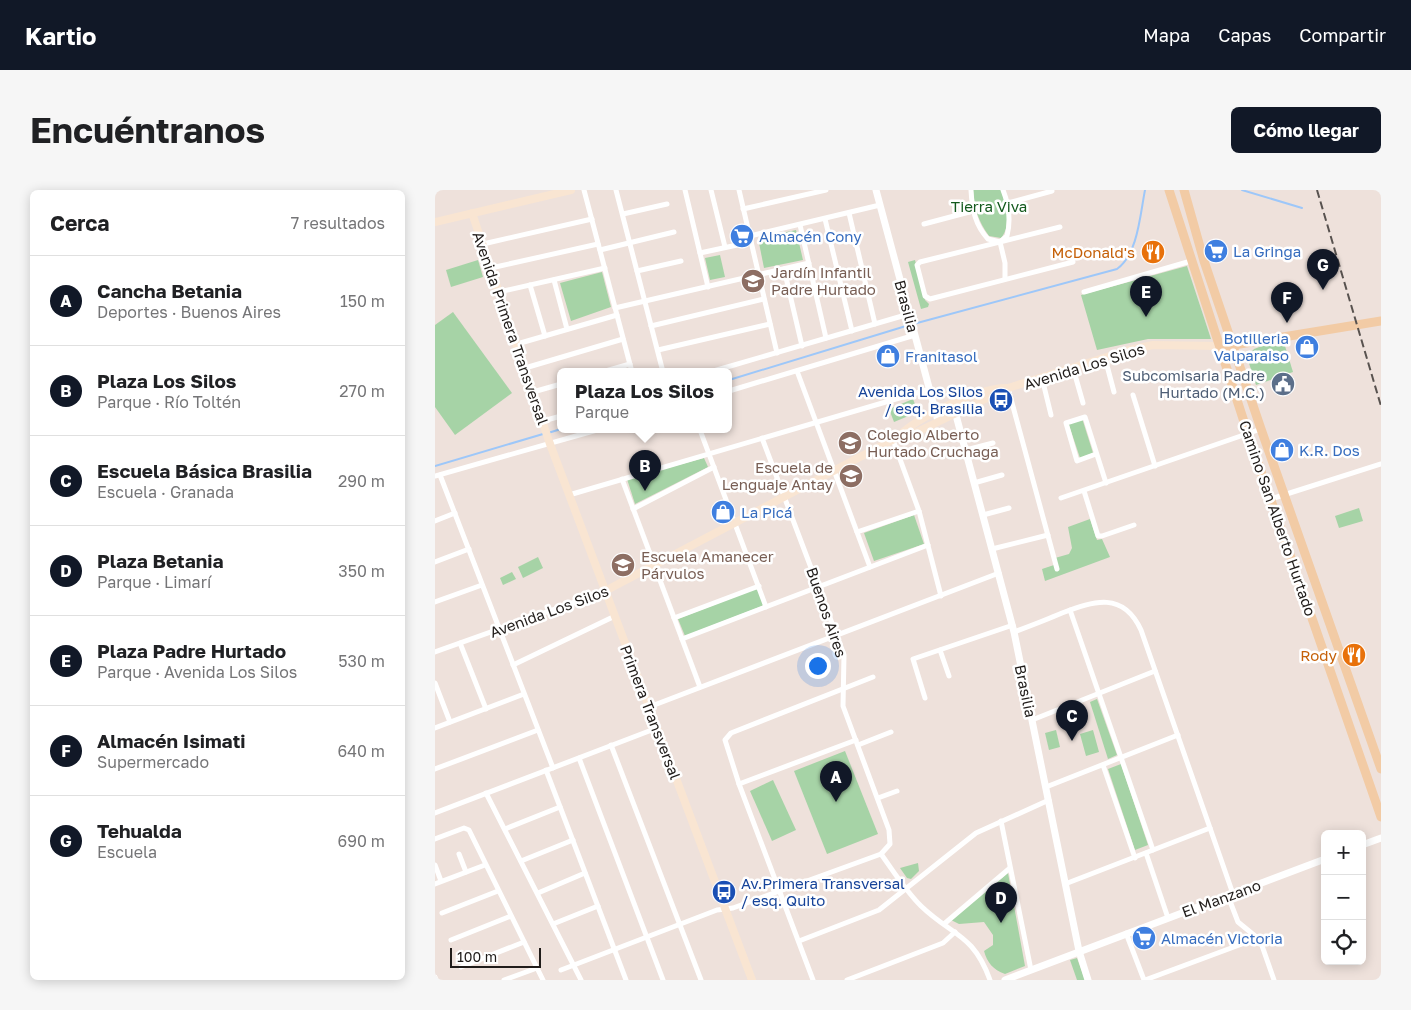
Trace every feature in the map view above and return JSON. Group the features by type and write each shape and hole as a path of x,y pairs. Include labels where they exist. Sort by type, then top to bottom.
{"main road":[{"path":"435,222 571,190"},
{"name":"Camino San Alberto Hurtado","path":"1169,190 1249,434 1381,817"},
{"name":"Camino San Alberto Hurtado","path":"1184,190 1201,251 1261,429 1381,769"},
{"name":"Avenida Primera Transversal","path":"472,213 548,437"},
{"path":"1220,346 1381,321"},
{"name":"Avenida Los Silos","path":"605,591 896,439 917,432 1008,388 1153,345 1220,346"},
{"name":"Avenida Los Silos","path":"896,439 910,427 953,404 989,390 1008,388"},
{"name":"Primera Transversal","path":"548,437 752,980"},
{"path":"1282,531 1295,526"}],"street":[{"path":"585,190 631,368"},
{"path":"616,190 662,368"},
{"path":"685,190 708,286"},
{"path":"711,190 725,247"},
{"path":"739,190 777,353"},
{"path":"743,209 827,190"},
{"name":"Brasilia","path":"876,190 938,421"},
{"path":"971,190 973,211 985,236 993,241 1000,242 1005,239 1009,230 1008,202 1003,190"},
{"path":"1008,202 1052,192"},
{"path":"623,214 667,204"},
{"path":"700,253 800,224 880,205"},
{"path":"924,224 973,211"},
{"path":"849,213 875,324"},
{"path":"483,244 592,219"},
{"path":"825,219 852,331"},
{"path":"800,224 826,338"},
{"path":"1060,227 920,262 917,265 925,296 930,299 1005,278 1073,262"},
{"path":"491,268 599,246 630,243 674,232"},
{"path":"1000,242 1005,263 1005,278"},
{"path":"637,272 681,261"},
{"path":"1084,292 1191,261"},
{"path":"615,308 809,263"},
{"path":"1005,263 1015,276"},
{"path":"499,292 605,268"},
{"path":"784,269 802,346"},
{"path":"554,280 567,329"},
{"path":"530,285 545,336"},
{"path":"651,326 764,299"},
{"path":"517,344 617,315"},
{"path":"724,368 875,324 910,317"},
{"path":"658,350 770,324"},
{"path":"732,390 915,334"},
{"path":"525,368 623,339"},
{"path":"1105,358 1114,392"},
{"path":"616,368 630,364"},
{"path":"1073,368 1083,403"},
{"path":"797,371 870,567"},
{"path":"1041,378 1051,415"},
{"path":"533,392 557,385"},
{"path":"1008,388 1057,569"},
{"path":"569,495 929,389"},
{"path":"1133,395 1155,466"},
{"name":"Brasilia","path":"953,404 1013,629 1079,951 1089,980"},
{"path":"543,421 557,417"},
{"path":"1097,454 1077,461 1066,423 1085,417 1097,454 1106,483"},
{"path":"1061,498 1261,429"},
{"path":"553,768 455,513 438,476 548,437 576,433"},
{"path":"701,433 766,607"},
{"name":"Buenos Aires","path":"762,438 846,662 843,706 891,835 888,847 881,854"},
{"path":"896,439 919,511 941,596"},
{"path":"966,450 993,443"},
{"path":"1271,499 1284,493 1381,464"},
{"path":"633,509 714,467"},
{"path":"974,483 1003,475"},
{"path":"622,479 700,687"},
{"path":"1084,490 1098,536 1134,525"},
{"path":"983,515 1009,508"},
{"path":"857,532 919,511"},
{"path":"435,521 455,513"},
{"path":"992,549 1048,536"},
{"path":"682,639 928,545"},
{"path":"435,562 469,549"},
{"path":"649,707 999,573"},
{"path":"435,602 482,585"},
{"path":"674,618 759,586"},
{"name":"Avenida Los Silos","path":"435,652 605,591"},
{"path":"925,698 913,659 1102,601 1119,605 1126,609 1139,625 1210,828 1238,922 1258,938 1274,980"},
{"path":"1070,610 1153,850"},
{"path":"513,665 615,616"},
{"path":"461,643 486,709"},
{"path":"940,650 949,676"},
{"path":"1032,720 1155,671"},
{"path":"813,980 739,784 725,745 725,740 729,734 873,677"},
{"path":"435,683 450,722"},
{"path":"435,728 524,694"},
{"path":"435,813 657,728"},
{"path":"435,769 538,730"},
{"path":"739,784 857,742 891,732"},
{"path":"1046,787 1178,735"},
{"path":"611,745 701,980"},
{"path":"579,758 663,980"},
{"path":"1103,765 1135,858"},
{"path":"546,770 626,980"},
{"path":"878,798 897,791"},
{"path":"486,794 581,980"},
{"path":"799,941 875,912 906,890 976,832 1049,800"},
{"path":"505,829 560,807"},
{"path":"1001,821 1031,970"},
{"path":"435,839 467,828 543,980"},
{"path":"1065,884 1210,828"},
{"path":"1366,844 1381,838"},
{"path":"521,861 573,840"},
{"path":"1146,853 1168,918"},
{"path":"459,854 466,872"},
{"path":"561,970 679,924 733,908 881,854 906,890 922,907 972,946 990,980"},
{"name":"El Manzano","path":"1005,980 1321,861"},
{"path":"435,865 441,881"},
{"path":"435,884 485,865"},
{"path":"944,924 1010,868"},
{"path":"538,893 585,873"},
{"path":"442,912 499,891"},
{"path":"553,924 598,906"},
{"path":"451,940 511,916"},
{"path":"847,980 939,945 955,932"},
{"path":"1127,933 1144,980 1258,938"},
{"path":"461,966 524,942"},
{"path":"504,980 537,968"}],"green space":[{"name":"Tierra Viva","path":"973,190 1001,190 1007,221 1001,238 989,236 979,220 974,203"},
{"path":"796,230 803,260 764,268 758,238"},
{"path":"720,255 725,277 710,280 705,258"},
{"path":"478,260 483,277 451,287 446,270"},
{"path":"915,260 925,300 929,304 928,307 921,309 908,262"},
{"path":"1187,266 1211,339 1148,339 1097,350 1081,295"},
{"path":"602,272 611,307 571,321 560,283"},
{"path":"453,312 512,393 455,435 435,407 435,325"},
{"path":"1262,346 1285,346 1293,372 1256,385 1247,357 1254,349"},
{"path":"913,399 918,412 894,422 889,409"},
{"path":"1082,418 1093,453 1080,458 1068,422"},
{"path":"704,458 708,467 635,504 627,479"},
{"path":"1359,508 1363,521 1339,528 1335,516"},
{"path":"914,515 924,544 874,561 864,533"},
{"path":"1090,519 1097,540 1102,539 1110,557 1045,581 1042,569 1057,564 1055,558 1069,554 1072,548 1068,527"},
{"path":"538,557 543,568 523,578 518,567"},
{"path":"512,572 516,579 503,585 500,578"},
{"path":"755,589 758,590 764,604 762,606 685,636 678,619"},
{"path":"1097,699 1117,755 1108,759 1090,702"},
{"path":"1056,730 1060,747 1049,750 1045,733"},
{"path":"1093,730 1099,752 1086,756 1080,734"},
{"path":"845,751 878,834 827,854 794,771"},
{"path":"1121,764 1148,845 1135,850 1108,769"},
{"path":"773,780 796,830 772,841 750,791"},
{"path":"918,863 919,871 911,879 907,878 900,868"},
{"path":"1008,873 1025,966 1005,974 994,968 985,955 984,951 993,945 993,935 984,922 959,924 951,920"},
{"path":"1077,958 1085,980 1077,980 1070,960"}],"waterway":[{"path":"732,379 906,326 1117,269 1130,254 1134,244 1145,190"},
{"path":"1242,190 1302,208"},
{"path":"548,433 557,430"},
{"path":"435,466 543,434"}],"railway":[{"path":"1317,190 1381,406"}],"place":[{"name":"Almacén Cony","path":"742,236"},
{"name":"La Gringa","path":"1216,251"},
{"name":"McDonald's","path":"1153,252"},
{"name":"Jardín Infantil Padre Hurtado","path":"753,281"},
{"name":"Tehualda","path":"1323,290"},
{"name":"Plaza Padre Hurtado","path":"1146,317"},
{"name":"Almacén Isimati","path":"1287,323"},
{"name":"Botilleria Valparaiso","path":"1307,347"},
{"name":"Franitasol","path":"888,356"},
{"name":"Subcomisaria Padre Hurtado (M.C.)","path":"1283,384"},
{"name":"Avenida Los Silos / esq. Brasilia","path":"1001,400"},
{"name":"Colegio Alberto Hurtado Cruchaga","path":"850,443"},
{"name":"K.R. Dos","path":"1282,450"},
{"name":"Escuela de Lenguaje Antay","path":"851,476"},
{"name":"Plaza Los Silos","path":"645,491"},
{"name":"La Picá","path":"723,512"},
{"name":"Escuela Amanecer Párvulos","path":"623,565"},
{"name":"Rody","path":"1354,655"},
{"name":"Escuela Básica Brasilia","path":"1072,741"},
{"name":"Cancha Betania","path":"836,802"},
{"name":"Av.Primera Transversal / esq. Quito","path":"724,892"},
{"name":"Plaza Betania","path":"1001,923"},
{"name":"Almacén Victoria","path":"1144,938"}]}
